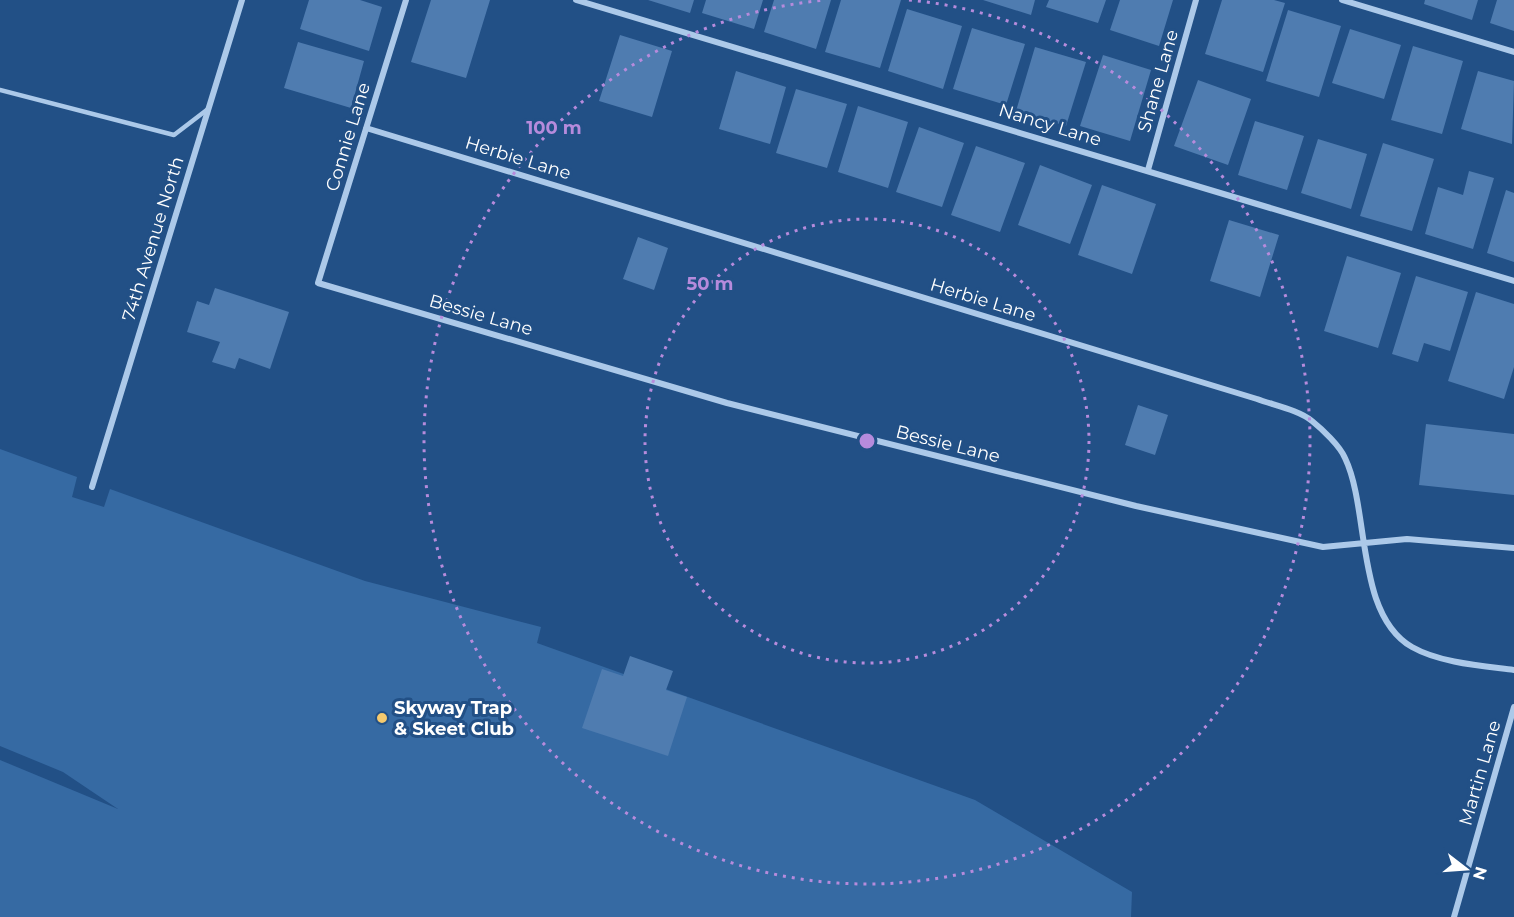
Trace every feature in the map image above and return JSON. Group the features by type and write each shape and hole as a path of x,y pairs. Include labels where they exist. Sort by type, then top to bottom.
{"street":[{"name":"74th Avenue North","path":"92,487 242,0"},
{"name":"Connie Lane","path":"318,283 406,0"},
{"name":"Nancy Lane","path":"576,0 1514,281"},
{"name":"Shane Lane","path":"1148,170 1196,0"},
{"path":"1342,0 1514,52"},
{"name":"Herbie Lane","path":"366,128 1257,399 1311,419 1345,457 1357,496 1362,544"},
{"name":"Bessie Lane","path":"318,283 727,403 1113,501 1323,547 1362,544"},
{"path":"1514,548 1407,539 1362,544 1371,583 1387,622 1411,647 1455,662 1514,670"},
{"name":"Martin Lane","path":"1454,917 1514,707"}],"lane":[{"path":"0,90 174,135 208,109"}],"shaded area":[{"name":"Skyway Trap & Skeet Club","path":"0,449 77,477 72,497 104,507 110,489 365,581 541,627 537,643 975,800 1132,892 1131,917 0,917 0,760 118,809 63,772 0,746"}],"building":[{"path":"309,0 360,0 382,7 369,51 300,29"},
{"path":"431,0 490,0 466,78 411,62"},
{"path":"648,0 694,0 690,13"},
{"path":"706,0 763,0 754,29 702,13"},
{"path":"774,0 831,0 816,49 764,32"},
{"path":"841,0 901,0 880,68 825,52"},
{"path":"983,0 1035,0 1031,15"},
{"path":"1049,0 1106,0 1098,23 1046,7"},
{"path":"1120,0 1173,0 1159,46 1110,30"},
{"path":"1222,0 1274,0 1285,3 1263,72 1205,54"},
{"path":"1425,0 1478,0 1472,20 1424,4"},
{"path":"1497,0 1514,0 1514,31 1490,23"},
{"path":"907,9 962,26 943,89 888,71"},
{"path":"1288,10 1341,26 1319,97 1266,81"},
{"path":"972,28 1025,44 1006,105 953,89"},
{"path":"1350,29 1401,45 1384,99 1332,83"},
{"path":"620,35 672,51 652,117 599,101"},
{"path":"298,42 364,61 351,108 284,88"},
{"path":"1413,46 1463,61 1442,134 1391,120"},
{"path":"1035,47 1086,62 1066,126 1016,111"},
{"path":"1103,55 1151,70 1130,141 1080,126"},
{"path":"736,71 786,87 770,144 719,129"},
{"path":"1478,71 1514,81 1512,144 1461,129"},
{"path":"1198,80 1251,99 1228,165 1174,146"},
{"path":"796,89 847,104 827,168 776,153"},
{"path":"858,106 908,122 888,188 838,172"},
{"path":"1255,121 1304,136 1287,190 1238,175"},
{"path":"919,127 964,143 942,207 896,192"},
{"path":"1318,139 1367,154 1351,209 1301,193"},
{"path":"1383,143 1434,159 1412,231 1360,216"},
{"path":"976,146 1025,163 1000,232 951,215"},
{"path":"1040,165 1092,185 1070,244 1018,225"},
{"path":"1469,171 1494,178 1473,249 1425,234 1438,187 1463,195"},
{"path":"1102,185 1156,204 1132,274 1078,255"},
{"path":"1506,190 1514,193 1514,262 1487,253"},
{"path":"1229,220 1279,235 1260,297 1210,281"},
{"path":"638,237 668,248 654,290 623,279"},
{"path":"1347,256 1401,273 1378,348 1324,331"},
{"path":"1416,276 1468,292 1450,351 1424,343 1418,362 1392,354"},
{"path":"215,288 289,312 270,369 239,358 235,369 212,362 220,342 187,332 197,301 209,305"},
{"path":"1476,292 1514,304 1514,367 1504,399 1448,381"},
{"path":"1138,405 1168,415 1155,455 1125,445"},
{"path":"1426,424 1514,434 1514,495 1419,485"},
{"path":"630,656 673,671 666,690 687,697 668,756 582,728 602,669 623,676"}],"place":[{"name":"Skyway Trap & Skeet Club","path":"382,718"}]}
